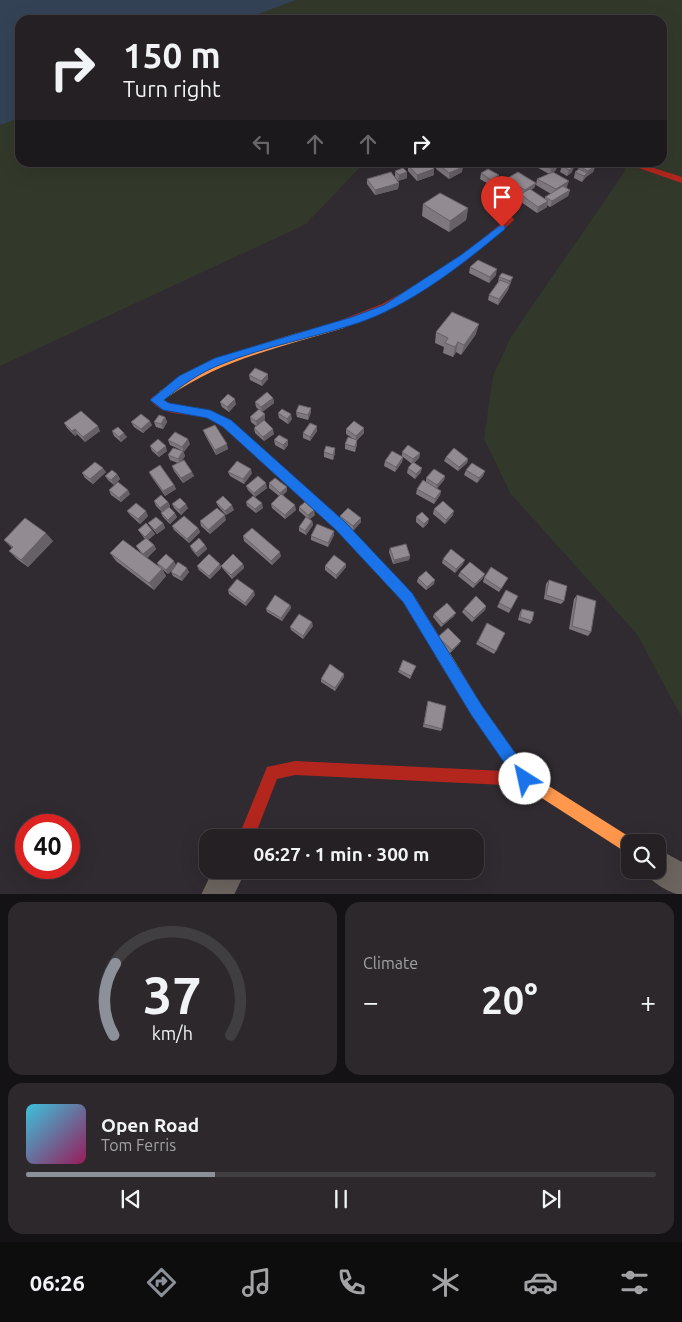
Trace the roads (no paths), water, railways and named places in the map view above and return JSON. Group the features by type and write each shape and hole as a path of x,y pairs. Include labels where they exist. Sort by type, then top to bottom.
{"street":[{"path":"641,167 682,180"},
{"path":"510,220 465,257 387,307 355,320 218,361 186,377 156,400 166,407 210,414 227,424 340,526 408,598 477,711 525,779 621,841"},
{"path":"250,829 272,772 295,768 525,779"},
{"path":"666,869 682,880"},
{"path":"218,894 226,879"}],"water":[{"path":"0,0 296,0 256,15 15,15 15,120 0,125"}]}
